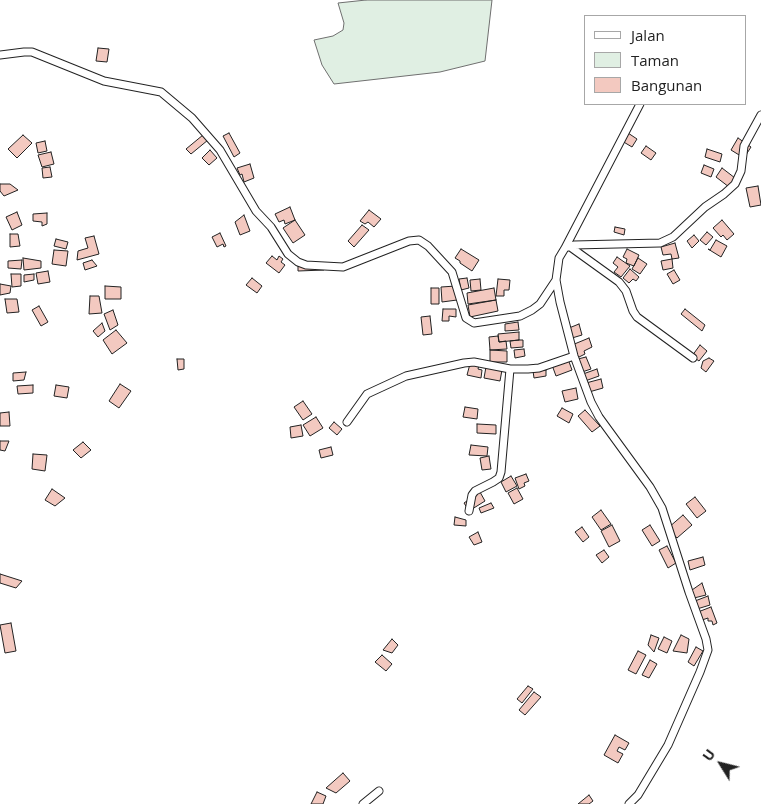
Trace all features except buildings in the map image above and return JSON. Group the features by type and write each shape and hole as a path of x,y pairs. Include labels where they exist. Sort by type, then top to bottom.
{"street":[{"path":"0,55 32,52 104,81 162,92 192,118 220,150 256,211 271,227 288,254 298,262 306,265 343,267 409,241 419,240 428,246 452,272 466,318 474,323 520,316 532,310 543,300 556,280"},
{"path":"629,804 638,795 668,745 708,650 662,508 595,410 574,356 556,280 559,258 567,247 639,105"},
{"path":"567,247 660,243 673,237 705,207 735,184 740,171 744,146 761,115"},
{"path":"567,247 620,282 637,317 693,358"},
{"path":"347,422 367,394 406,376 464,362 528,370 574,356"},
{"path":"469,511 472,495 475,491 493,482 501,472 510,369"},
{"path":"363,804 378,791"}],"green space":[{"path":"366,0 492,0 485,61 440,72 334,84 322,65 314,40 333,36 343,30 344,23 338,3"}]}
